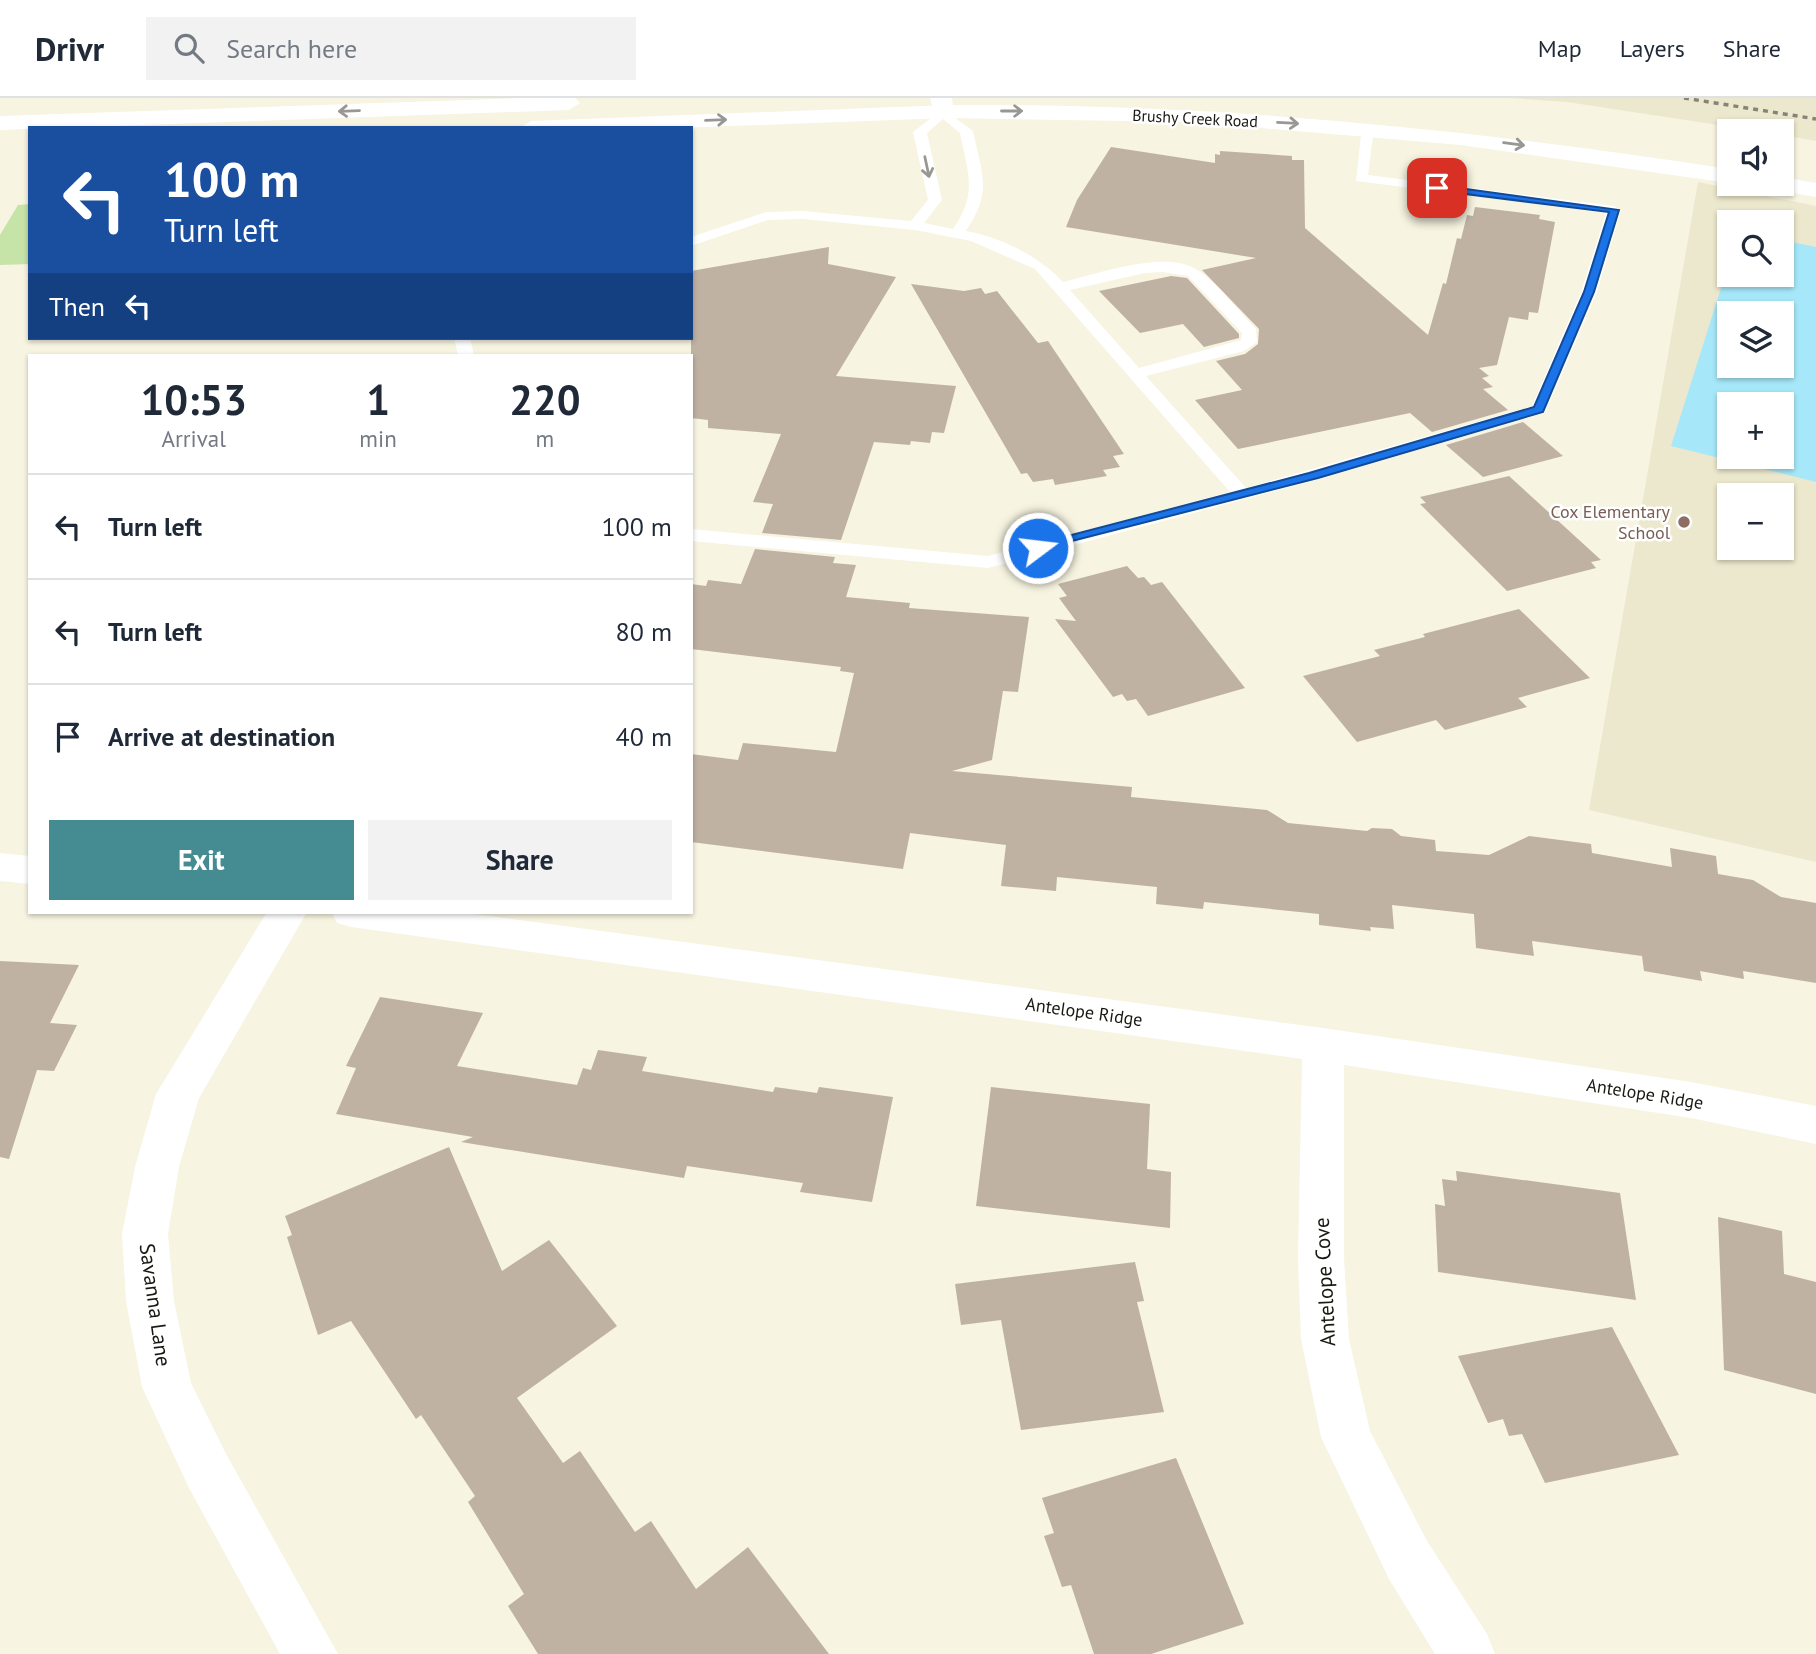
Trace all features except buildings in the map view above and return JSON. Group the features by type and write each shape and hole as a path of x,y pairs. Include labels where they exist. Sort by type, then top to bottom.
{"main road":[{"path":"639,101 735,98"},
{"name":"Brushy Creek Road","path":"1248,98 1302,101"},
{"path":"0,123 597,103"},
{"path":"1329,103 1717,153"},
{"name":"Brushy Creek Road","path":"567,126 942,105 1367,129 1593,154 1717,174"},
{"path":"1794,187 1816,190"},
{"path":"0,867 28,870"},
{"name":"Savanna Lane","path":"286,914 178,1094 157,1167 145,1234 150,1301 167,1387 207,1470 310,1654"},
{"name":"Antelope Ridge","path":"366,914 1323,1045 1690,1100 1816,1125"},
{"name":"Antelope Cove","path":"1323,1045 1321,1258 1325,1339 1346,1437 1408,1560 1467,1654"}],"lane":[{"path":"915,226 934,200 920,132 942,105 966,131 978,190 974,209 957,234"},
{"path":"693,535 988,562 1242,494 1539,409 1589,292 1614,210 1361,178 1367,129"},
{"path":"693,241 766,216 803,215 915,226 975,237 1040,266 1242,494"},
{"path":"1059,288 1159,266 1181,267 1193,273 1250,332 1249,342 1238,348 1135,374"}],"shaded area":[{"path":"1511,98 1816,98 1816,141 1794,137 1794,119 1717,119 1717,125 1567,102"},
{"name":"Cox Elementary School","path":"1698,182 1717,186 1717,196 1767,196 1816,206 1816,862 1589,810"}],"green space":[{"path":"28,204 28,264 0,265 0,235 18,205"}],"water":[{"path":"1794,242 1816,247 1816,482 1764,469 1794,469 1794,392 1717,392 1717,457 1671,446 1721,287 1794,287"}],"railway":[{"path":"1684,98 1816,119"}],"place":[{"name":"Cox Elementary School","path":"1684,522"}],"route":[{"path":"1038,548 1314,475 1539,409 1589,292 1614,210 1437,188"}]}
